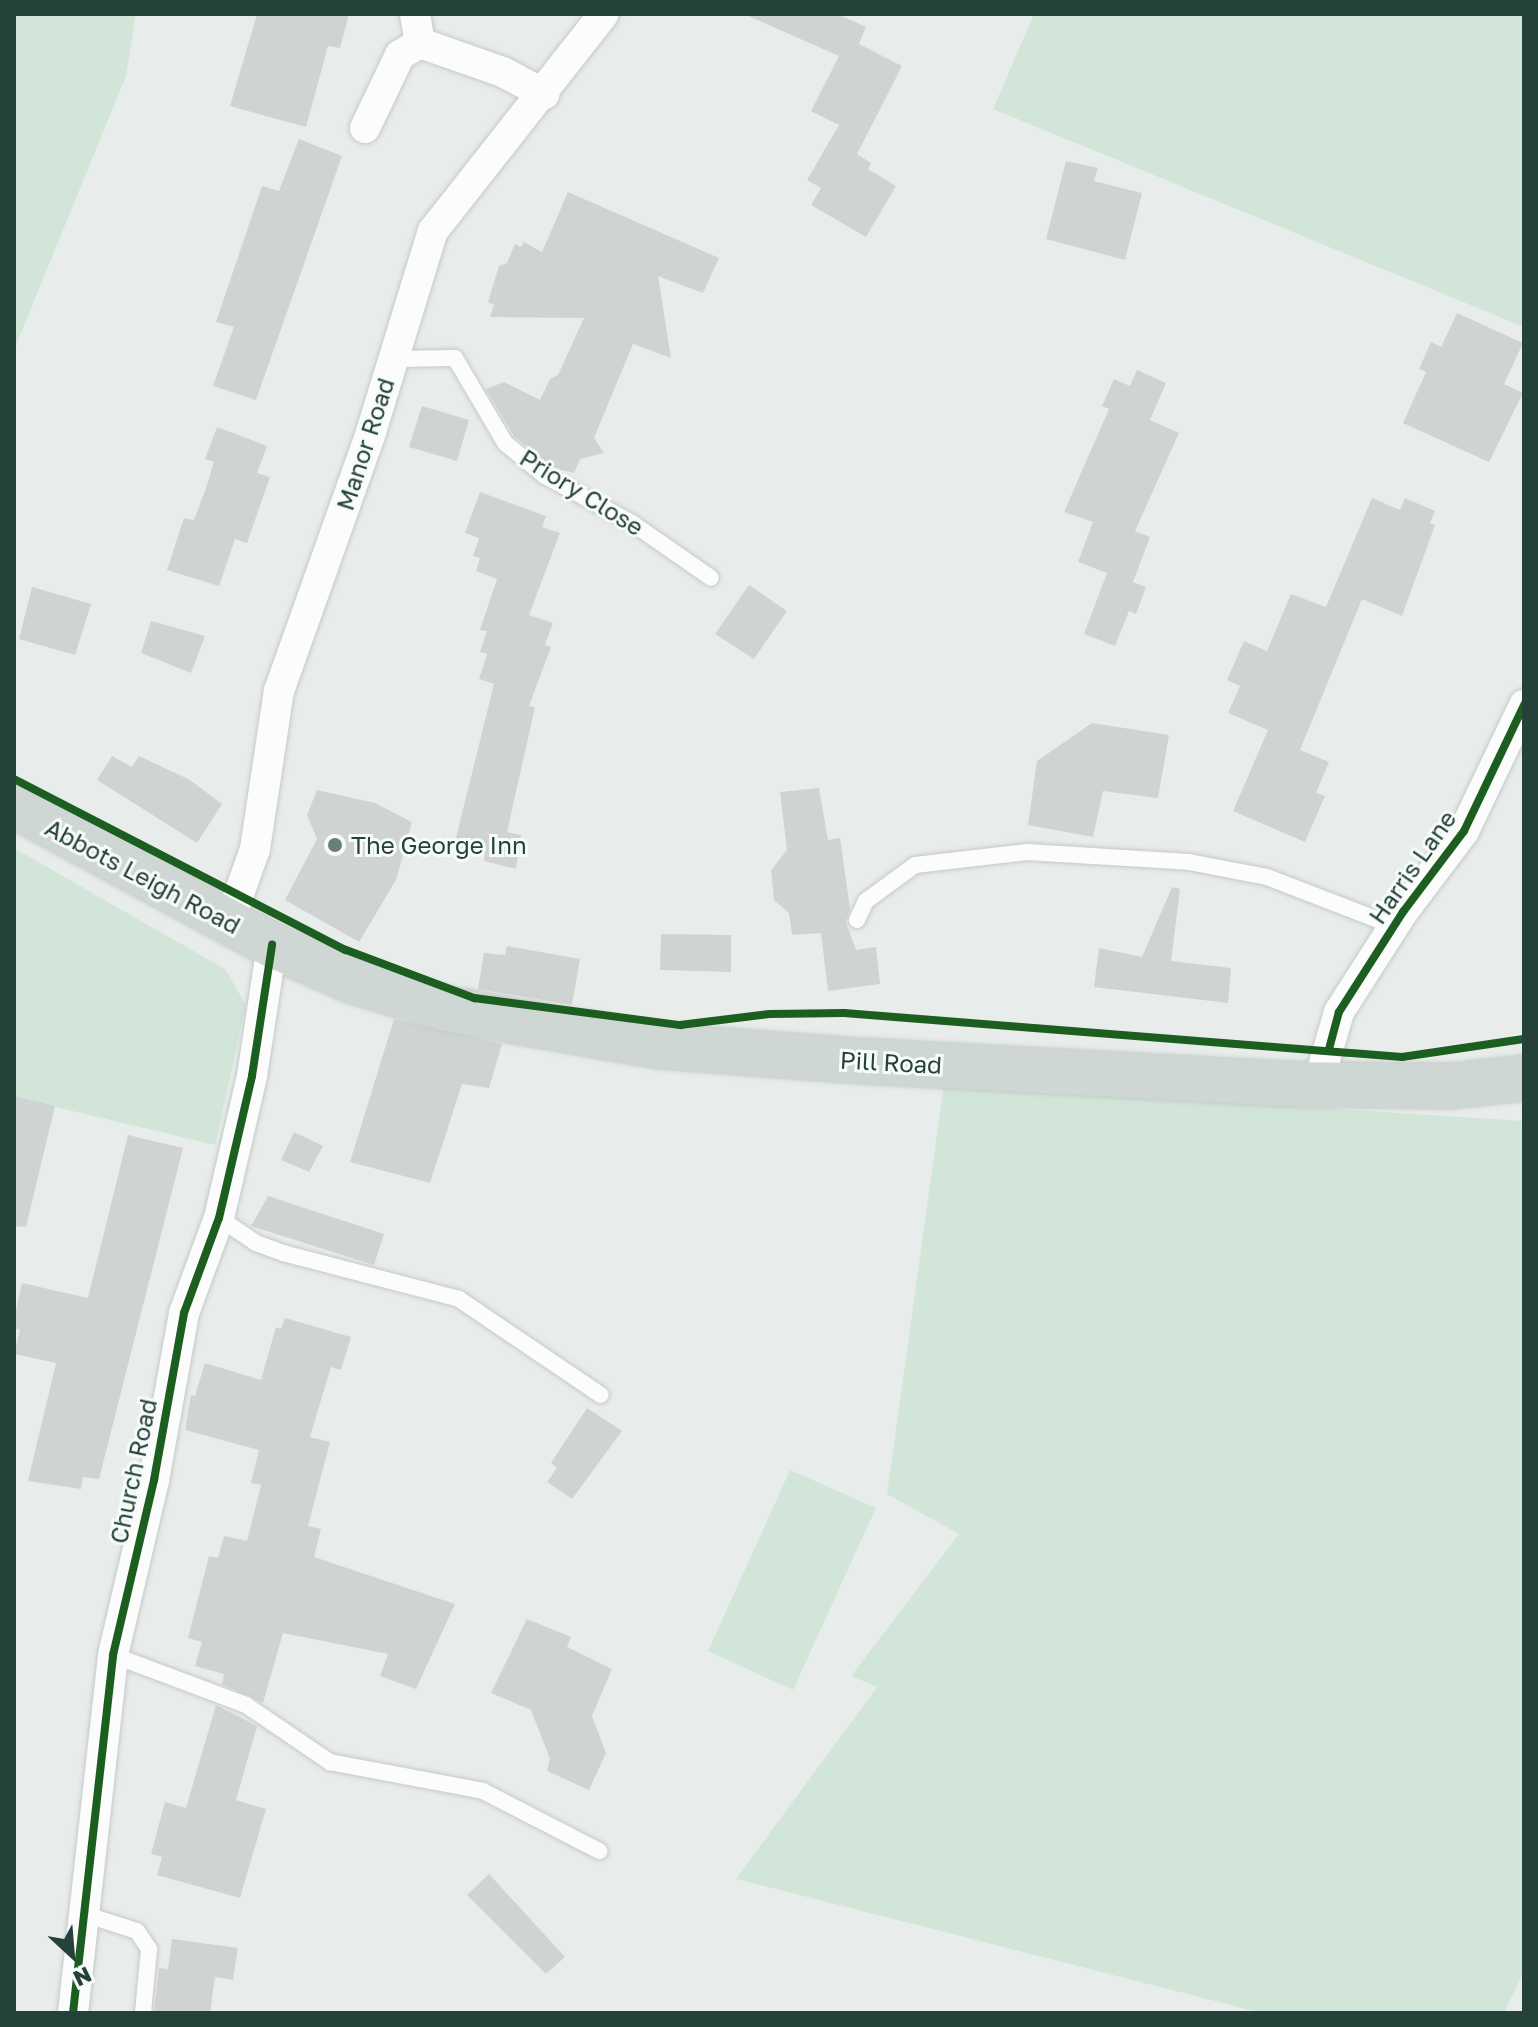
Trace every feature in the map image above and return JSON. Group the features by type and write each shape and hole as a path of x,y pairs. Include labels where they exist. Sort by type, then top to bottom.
{"main road":[{"name":"Abbots Leigh Road","path":"14,805 272,945"},
{"name":"Pill Road","path":"272,945 353,981 414,987 660,1046 1318,1084 1450,1086 1524,1078"}],"street":[{"name":"Manor Road","path":"229,922 255,849 279,691 393,359 433,231 604,14"},
{"path":"365,128 400,55 417,28 544,94"},
{"name":"Harris Lane","path":"1318,1084 1339,1012 1394,926 1464,831 1524,705"},
{"name":"Church Road","path":"73,2013 87,1915 113,1655 154,1480 184,1313 219,1218 252,1076 272,945"}],"lane":[{"name":"Priory Close","path":"393,359 455,358 505,443 545,476 632,523 711,578"},
{"path":"857,920 866,901 915,865 1027,852 1189,862 1267,877 1394,926"},
{"path":"219,1218 256,1243 283,1253 459,1299 601,1395"},
{"path":"113,1655 246,1705 330,1762 483,1791 599,1851"},
{"path":"87,1915 137,1931 149,1949 143,2013"}],"green space":[{"path":"14,14 136,14 126,76 14,350"},
{"path":"1034,14 1524,14 1524,327 993,109"},
{"path":"14,848 225,969 246,1005 215,1145 14,1097"},
{"path":"944,1084 1524,1121 1524,1971 1504,2013 1262,2013 736,1879 877,1687 851,1676 959,1534 887,1494"},
{"path":"790,1470 876,1508 793,1690 708,1651"}],"building":[{"path":"257,14 349,14 340,48 328,46 306,127 230,106"},
{"path":"744,14 837,14 866,27 859,44 902,66 857,154 871,163 868,169 896,186 866,237 811,205 821,188 807,180 839,125 811,111 839,56"},
{"path":"299,139 342,156 256,400 213,386 234,327 216,322 262,186 279,191"},
{"path":"1066,161 1098,168 1094,181 1142,193 1125,260 1046,239"},
{"path":"568,192 719,258 703,293 658,276 671,358 633,344 594,438 604,453 580,459 574,473 551,467 514,436 486,389 504,382 540,400 550,379 558,375 584,318 490,317 494,305 488,302 499,266 507,263 515,244 521,247 524,242 542,252"},
{"path":"1457,313 1523,343 1504,384 1523,393 1489,462 1403,423 1426,372 1419,369 1431,342 1441,347"},
{"path":"1137,370 1166,383 1150,420 1179,433 1135,531 1150,537 1133,582 1146,587 1136,614 1129,611 1115,646 1084,634 1107,573 1078,562 1093,522 1064,512 1109,409 1102,406 1114,379 1130,386"},
{"path":"422,406 469,420 457,461 409,447"},
{"path":"217,427 267,446 257,473 270,477 247,543 235,539 219,586 167,570 184,518 194,520 205,491 214,462 205,459"},
{"path":"480,492 546,516 542,527 560,533 529,615 553,623 545,645 551,647 529,706 535,707 507,832 521,835 516,869 484,861 485,853 454,846 494,684 479,679 487,654 480,652 487,631 480,630 497,579 476,571 480,558 473,556 479,538 465,533"},
{"path":"1372,498 1400,510 1405,498 1435,511 1430,523 1435,525 1402,616 1362,599 1300,750 1329,762 1316,793 1325,796 1305,842 1233,811 1268,730 1228,713 1240,686 1227,680 1244,641 1267,651 1291,594 1326,607"},
{"path":"749,585 787,611 754,659 715,634"},
{"path":"32,587 91,604 75,655 19,639"},
{"path":"151,621 205,636 191,673 141,653"},
{"path":"1092,723 1169,735 1158,798 1103,791 1093,837 1028,825 1037,761"},
{"path":"112,756 132,767 139,756 190,780 222,804 197,843 97,780"},
{"path":"819,788 828,840 840,838 850,909 846,922 856,950 876,947 880,984 828,991 821,933 792,935 789,913 774,900 771,870 787,850 780,792"},
{"name":"The George Inn","path":"317,790 375,803 412,822 396,880 359,942 285,900 317,839 307,815"},
{"path":"1172,887 1180,889 1171,961 1231,968 1228,1003 1094,987 1099,948 1142,957"},
{"path":"661,934 731,935 731,972 660,970"},
{"path":"507,946 580,959 572,1005 478,989 484,953 505,955"},
{"path":"394,1019 502,1044 489,1088 462,1084 430,1183 350,1162"},
{"path":"14,1096 55,1106 26,1227 14,1226"},
{"path":"294,1132 323,1146 309,1172 281,1160"},
{"path":"128,1135 183,1148 99,1479 83,1477 81,1489 28,1481 56,1363 14,1354 20,1330 14,1328 14,1319 22,1283 88,1298"},
{"path":"268,1196 384,1234 374,1265 251,1226"},
{"path":"285,1318 351,1337 341,1370 331,1367 310,1437 330,1442 308,1526 321,1529 314,1557 455,1604 416,1689 380,1676 388,1654 283,1633 263,1703 222,1684 224,1674 195,1666 202,1642 188,1638 209,1556 218,1558 224,1536 247,1541 261,1485 251,1483 259,1450 185,1430 191,1395 195,1396 205,1363 261,1380 276,1327 281,1329"},
{"path":"587,1408 622,1431 572,1499 547,1482 557,1468 551,1463"},
{"path":"527,1619 571,1637 567,1647 612,1669 592,1716 606,1753 589,1790 547,1771 550,1759 531,1710 491,1693"},
{"path":"216,1705 257,1726 236,1800 266,1809 240,1898 157,1875 162,1857 151,1854 165,1802 186,1808"},
{"path":"489,1874 565,1957 546,1974 467,1895"},
{"path":"172,1939 238,1948 233,1980 215,1977 210,2013 154,2013 159,1968 168,1969"}],"cycle path":[{"path":"1329,1049 1339,1012 1403,912 1464,831 1524,705"},
{"path":"14,779 346,950 474,998 680,1025 769,1014 844,1013 1402,1057 1524,1039"},
{"path":"73,2013 113,1655 154,1480 184,1313 219,1218 252,1076 272,945"}],"place":[{"name":"The George Inn","path":"335,845"}]}
